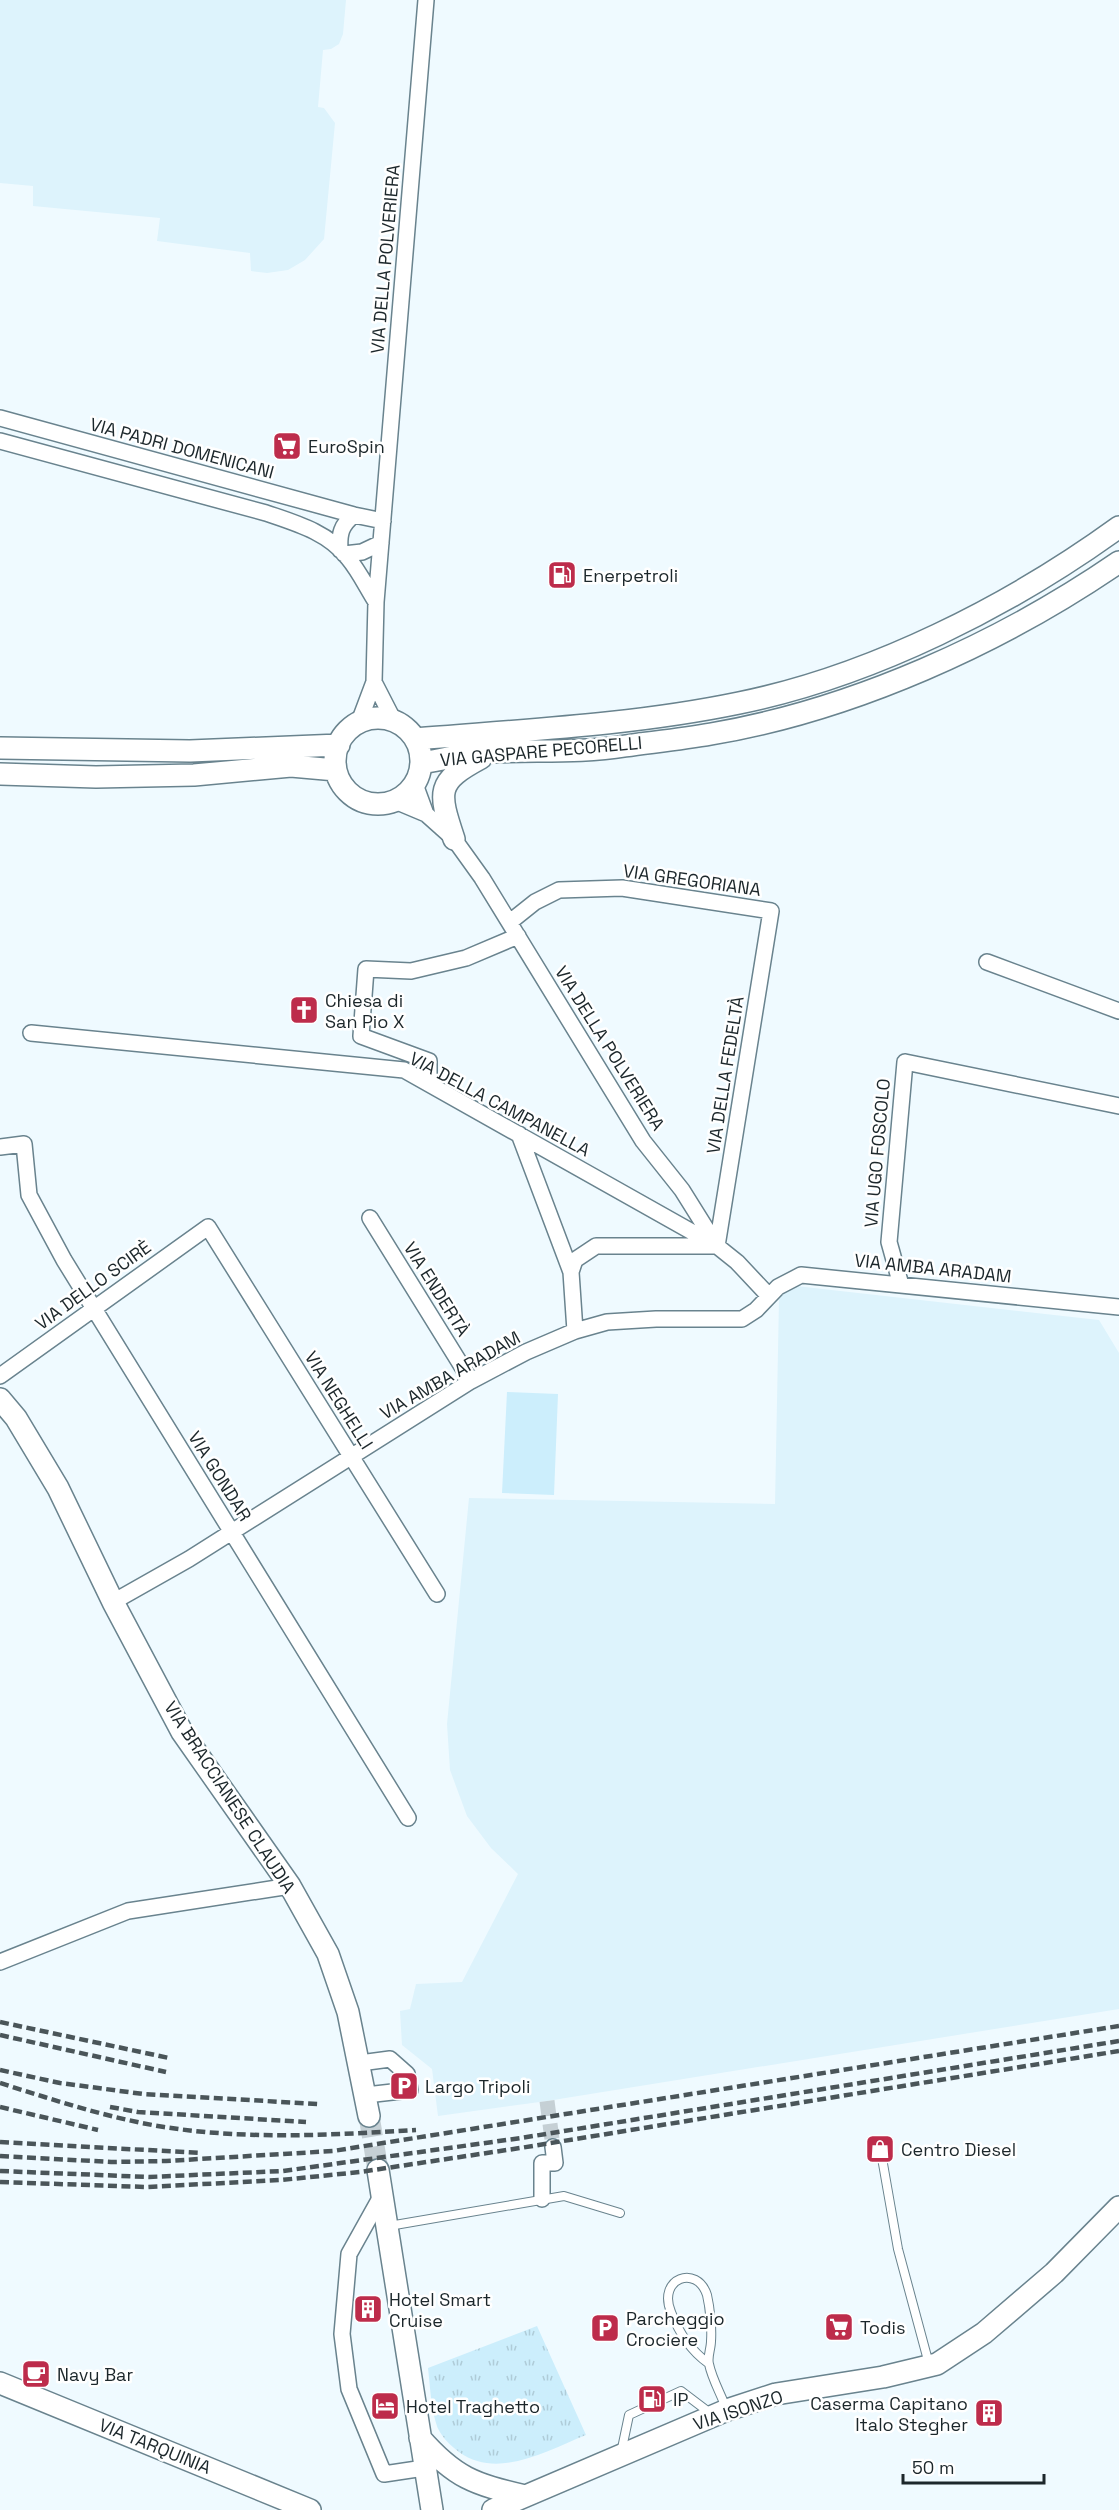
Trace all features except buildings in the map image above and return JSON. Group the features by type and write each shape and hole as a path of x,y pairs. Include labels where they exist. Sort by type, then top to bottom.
{"street":[{"name":"VIA DELLA POLVERIERA","path":"383,521 426,0"},
{"name":"VIA PADRI DOMENICANI","path":"0,418 383,521"},
{"path":"0,441 266,513 303,526 329,540 342,552 376,602"},
{"path":"342,552 339,535 344,523 354,515"},
{"path":"359,722 374,682 376,602 383,521"},
{"name":"VIA GASPARE PECORELLI","path":"394,721 404,726 416,739 656,718 741,702 864,665 957,624 1035,582 1119,527"},
{"path":"342,552 362,552 381,543"},
{"name":"VIA GASPARE PECORELLI","path":"415,784 422,763 492,752 573,752 711,734 831,704 932,666 969,648 1068,596 1119,561"},
{"path":"374,682 394,721"},
{"path":"394,721 372,718 350,728 339,745 336,770 341,783 360,800 382,804 395,801 415,784"},
{"path":"416,739 422,763"},
{"path":"0,748 190,751 339,745"},
{"path":"454,839 444,804 444,791 450,778 461,768 492,752"},
{"path":"0,774 96,777 194,775 291,766 336,770"},
{"name":"VIA DELLA POLVERIERA","path":"415,784 426,814"},
{"name":"VIA DELLA POLVERIERA","path":"395,801 426,814 454,839 514,929 643,1141 682,1190 717,1246 737,1262 769,1296"},
{"name":"VIA GREGORIANA","path":"429,1084 429,1061 362,1036 366,969 411,971 466,958 514,929 535,902 559,890 622,888 771,911"},
{"name":"VIA DELLA FEDELTÀ","path":"717,1246 771,911"},
{"path":"987,962 1119,1011"},
{"name":"VIA DELLA CAMPANELLA","path":"32,1033 404,1070 717,1246"},
{"name":"VIA UGO FOSCOLO","path":"901,1285 889,1242 905,1062 1119,1106"},
{"path":"519,1134 571,1272 575,1331"},
{"name":"VIA GONDAR","path":"0,1147 24,1144 29,1195 94,1309 408,1818"},
{"name":"VIA ENDERTÀ","path":"370,1218 471,1381"},
{"name":"VIA DELLO SCIRÈ","path":"0,1376 208,1227"},
{"name":"VIA NEGHELLI","path":"208,1227 437,1594"},
{"path":"571,1272 575,1260 596,1246 717,1246"},
{"name":"VIA AMBA ARADAM","path":"113,1602 232,1532 471,1381 526,1352 575,1331 608,1322 646,1319 742,1319 756,1310 778,1287 801,1275 1119,1307"},
{"name":"VIA BRACCIANESE CLAUDIA","path":"0,1399 16,1418 58,1488 113,1602 182,1732 290,1886 328,1954 348,2012 368,2106"},
{"path":"0,1962 128,1911 290,1886"},
{"path":"360,2063 390,2059 407,2074 410,2090 368,2106"},
{"path":"542,2199 542,2163 555,2163 553,2147"},
{"path":"378,2170 432,2510"},
{"path":"383,2193 349,2254 342,2334 349,2389 384,2474 424,2468"},
{"name":"VIA ISONZO","path":"493,2510 720,2413 776,2394 883,2378 937,2364 984,2333 1054,2273 1119,2207"},
{"name":"VIA TARQUINIA","path":"0,2383 295,2506 310,2510"},
{"path":"420,2438 441,2462 469,2481 525,2496"}],"lane":[{"path":"882,2158 898,2249 930,2366"},
{"path":"388,2226 564,2196 620,2213"},
{"path":"708,2363 692,2351 670,2310 667,2293 671,2284 679,2278 691,2278 699,2282 706,2295 711,2340 708,2363 720,2413"},
{"path":"620,2454 629,2415 681,2391 720,2413"}],"shaded area":[{"path":"0,0 346,0 343,34 339,44 331,49 323,50 318,107 324,108 335,123 324,239 305,260 288,270 267,273 251,271 250,253 157,241 160,218 33,206 33,186 0,183"},
{"path":"796,1286 1099,1320 1119,1353 1119,2009 547,2101 438,2116 432,2069 402,2045 400,2011 410,2009 416,1984 462,1982 518,1874 491,1848 467,1816 450,1770 447,1724 469,1498 775,1504 779,1299 784,1290"}],"green space":[{"path":"507,1392 558,1394 554,1495 502,1493"},
{"path":"537,2326 586,2435 539,2455 506,2463 474,2460 459,2452 445,2439 437,2427 428,2368"}],"tunnel":[{"path":"547,2101 553,2147"},
{"path":"369,2116 378,2170"}],"railway":[{"path":"0,2022 169,2058"},
{"path":"0,2156 111,2162 333,2151 1119,2026"},
{"path":"0,2035 166,2072"},
{"path":"0,2171 149,2177 283,2171 521,2138 1119,2041"},
{"path":"0,2182 147,2187 281,2180 360,2172 1119,2051"},
{"path":"0,2070 60,2083 143,2094 318,2104"},
{"path":"0,2083 122,2119 195,2131 290,2135 416,2130"},
{"path":"0,2107 98,2130"},
{"path":"110,2107 138,2112 306,2122"},
{"path":"0,2142 201,2153"}],"place":[{"name":"EuroSpin","path":"287,446"},
{"name":"Enerpetroli","path":"562,575"},
{"name":"Chiesa di San Pio X","path":"304,1010"},
{"name":"Largo Tripoli","path":"404,2086"},
{"name":"Centro Diesel","path":"880,2149"},
{"name":"Hotel Smart Cruise","path":"368,2309"},
{"name":"Todis","path":"839,2327"},
{"name":"Parcheggio Crociere","path":"605,2328"},
{"name":"Navy Bar","path":"36,2374"},
{"name":"IP","path":"652,2399"},
{"name":"Hotel Traghetto","path":"385,2406"},
{"name":"Caserma Capitano Italo Stegher","path":"989,2413"}]}
